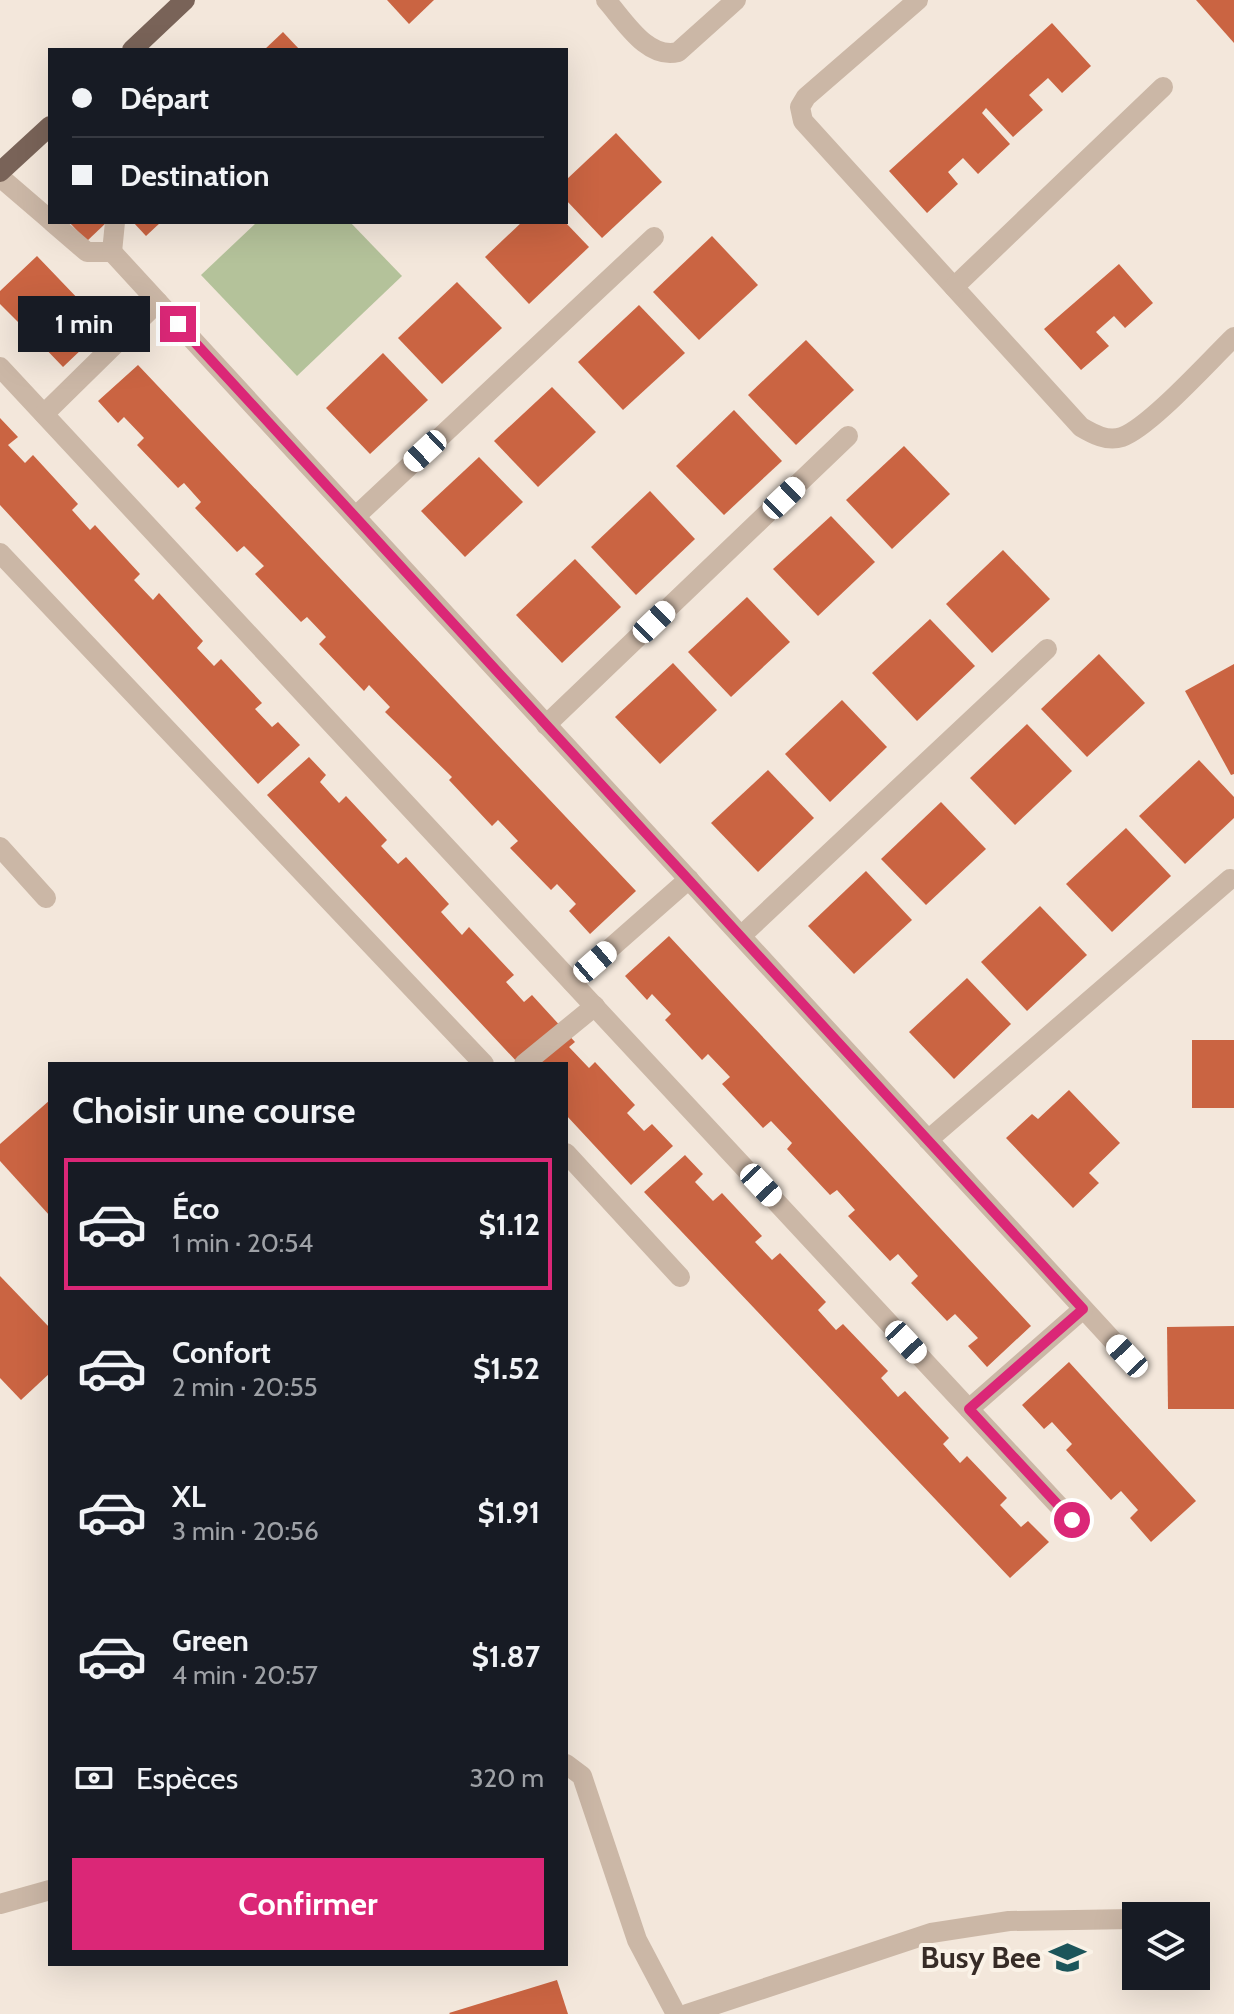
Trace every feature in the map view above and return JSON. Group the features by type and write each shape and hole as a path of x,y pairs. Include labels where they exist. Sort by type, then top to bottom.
{"main road":[{"path":"134,48 185,0"},
{"path":"0,175 48,132"}],"street":[{"path":"606,0 651,49 666,55 678,52 736,0"},
{"path":"918,0 806,97 800,115 1081,427 1099,437 1121,438 1143,423 1234,337"},
{"path":"954,287 1163,87"},
{"path":"0,175 48,218"},
{"path":"54,224 87,252 112,252 1127,1356"},
{"path":"112,252 115,224"},
{"path":"356,516 654,237"},
{"path":"44,414 158,302"},
{"path":"0,367 1072,1520"},
{"path":"546,725 848,436"},
{"path":"0,553 482,1062"},
{"path":"741,936 1047,649"},
{"path":"0,847 46,898"},
{"path":"572,982 689,879"},
{"path":"928,1140 1230,879"},
{"path":"526,1062 595,1006"},
{"path":"568,1155 680,1277"},
{"path":"969,1409 1083,1309"},
{"path":"568,1766 582,1776 637,1940 676,2014"},
{"path":"0,1904 48,1891"},
{"path":"687,2014 931,1933 1009,1921 1122,1919"}],"green space":[{"path":"255,224 352,224 402,276 297,376 201,275"}],"building":[{"path":"387,0 434,0 409,24"},
{"path":"1196,0 1234,0 1234,43"},
{"path":"1052,23 1091,66 1062,93 1048,78 1029,95 1043,110 1013,137 986,108 982,113 1010,144 978,174 963,158 948,172 958,184 927,213 889,171"},
{"path":"283,32 298,48 266,48"},
{"path":"616,133 662,182 602,238 568,202 568,178"},
{"path":"71,224 105,224 87,241"},
{"path":"135,224 159,224 146,236"},
{"path":"520,224 567,224 589,247 529,304 485,257"},
{"path":"712,236 758,285 699,340 653,292"},
{"path":"37,256 105,327 63,367 41,344 49,336 28,314 18,322 0,304 0,291"},
{"path":"1119,264 1153,303 1125,328 1114,316 1096,332 1109,346 1081,370 1044,329"},
{"path":"457,282 502,328 442,384 398,338"},
{"path":"639,305 685,353 623,410 578,362"},
{"path":"806,340 854,390 796,445 748,395"},
{"path":"383,353 428,400 370,454 326,408"},
{"path":"138,365 636,891 590,934 569,911 576,904 557,884 551,890 510,848 518,841 498,820 492,826 449,780 452,777 385,712 390,707 369,685 364,691 319,644 326,637 307,617 301,622 255,574 264,566 244,546 237,552 195,508 201,502 184,483 178,488 137,445 144,438 124,417 118,423 98,401"},
{"path":"552,387 596,432 538,487 494,441"},
{"path":"734,410 782,461 724,515 676,466"},
{"path":"0,418 18,437 8,445 25,463 33,455 78,504 72,510 90,530 95,525 140,574 134,580 153,600 159,593 203,641 197,648 214,666 221,659 262,703 255,709 272,727 278,722 300,745 258,784 0,505"},
{"path":"904,446 950,494 892,549 846,500"},
{"path":"479,457 523,502 465,557 421,511"},
{"path":"650,491 695,539 636,595 591,547"},
{"path":"831,516 875,562 818,616 773,569"},
{"path":"1003,550 1050,599 992,653 946,604"},
{"path":"575,559 621,607 562,663 516,615"},
{"path":"747,597 790,642 731,697 688,652"},
{"path":"930,619 975,666 917,721 872,673"},
{"path":"1099,654 1145,703 1087,757 1041,709"},
{"path":"673,663 717,710 660,764 615,717"},
{"path":"1234,664 1234,774 1231,775 1185,691"},
{"path":"842,700 887,747 830,802 785,754"},
{"path":"1027,724 1072,771 1015,825 970,778"},
{"path":"309,757 326,775 320,782 339,803 346,796 387,840 381,846 398,864 406,857 449,904 441,912 462,935 469,927 514,975 506,982 524,1002 532,995 575,1042 569,1047 589,1068 595,1062 635,1105 627,1113 644,1131 652,1124 673,1146 631,1185 568,1117 568,1062 517,1062 267,795"},
{"path":"1199,760 1234,797 1234,818 1185,864 1139,816"},
{"path":"768,770 814,818 758,872 711,823"},
{"path":"941,802 986,849 926,905 881,859"},
{"path":"1126,828 1171,876 1112,932 1066,884"},
{"path":"866,871 912,920 854,974 808,926"},
{"path":"1040,906 1087,955 1027,1011 981,962"},
{"path":"669,936 1031,1326 987,1367 968,1346 978,1338 955,1314 947,1321 911,1283 918,1276 898,1254 890,1261 848,1216 855,1210 837,1190 830,1195 787,1149 792,1143 771,1121 763,1128 722,1084 730,1077 708,1054 702,1060 665,1020 671,1014 652,994 647,1000 625,976"},
{"path":"967,978 1011,1024 954,1079 909,1032"},
{"path":"1192,1040 1234,1040 1234,1108 1192,1108"},
{"path":"1069,1090 1120,1143 1089,1173 1099,1183 1073,1208 1006,1138 1032,1114 1038,1119"},
{"path":"48,1102 48,1214 0,1161 0,1144"},
{"path":"685,1155 703,1174 695,1182 713,1201 722,1193 762,1236 755,1242 772,1260 780,1253 826,1302 818,1310 836,1330 843,1324 888,1371 881,1378 898,1397 905,1391 949,1438 943,1444 960,1463 967,1456 1007,1498 1000,1505 1021,1527 1028,1521 1049,1542 1010,1578 644,1192"},
{"path":"0,1276 48,1326 48,1375 21,1400 0,1378"},
{"path":"1234,1326 1234,1409 1168,1409 1167,1327"},
{"path":"1069,1362 1196,1501 1151,1542 1130,1518 1138,1510 1121,1491 1111,1500 1066,1450 1072,1444 1052,1422 1044,1429 1022,1405"},
{"path":"557,1980 568,2014 449,2013"}],"place":[{"name":"Busy Bee","path":"1067,1957"}],"route":[{"path":"178,324 1083,1309 969,1409 1072,1520"}]}
